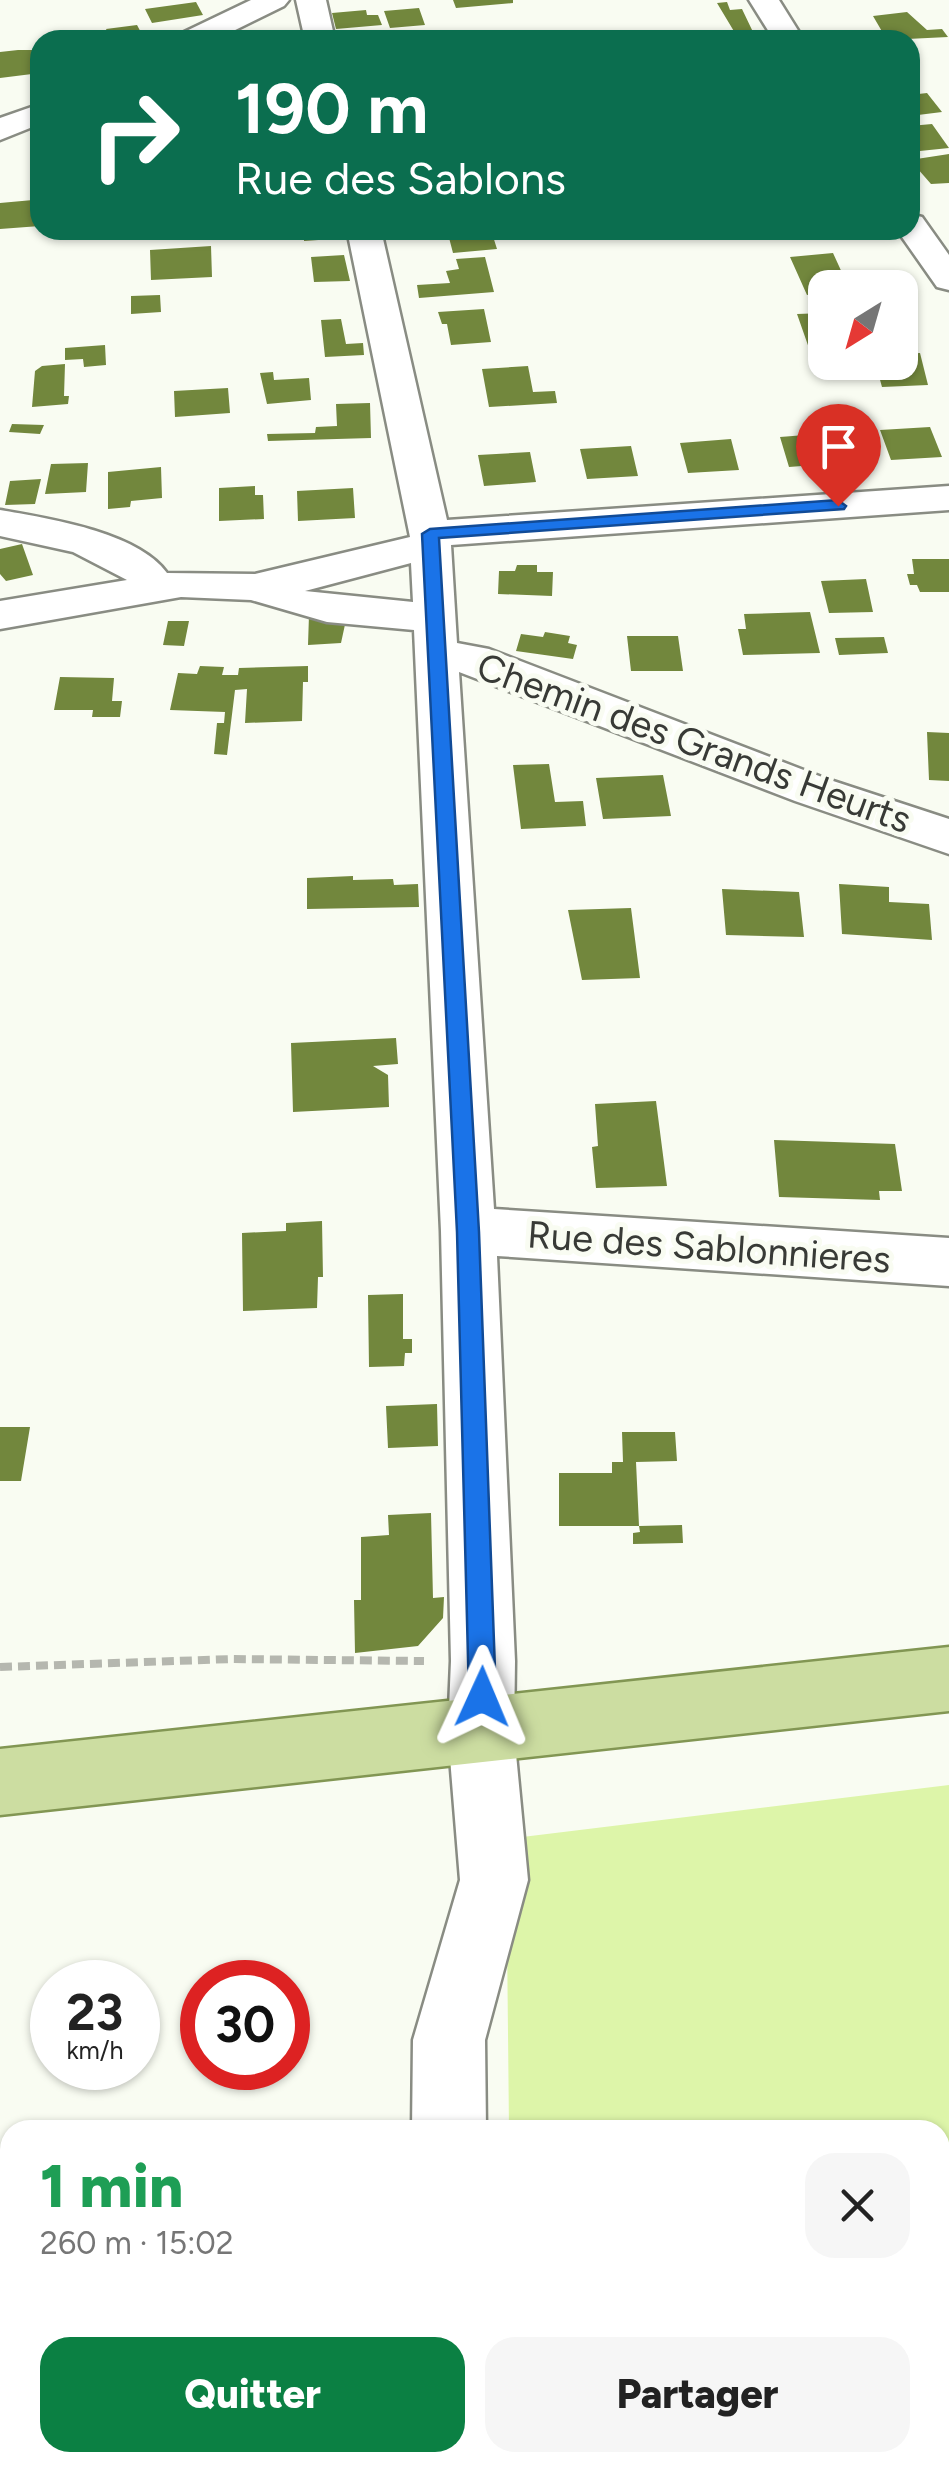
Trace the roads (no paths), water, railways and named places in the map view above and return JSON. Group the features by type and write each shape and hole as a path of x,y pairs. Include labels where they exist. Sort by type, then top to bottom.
{"main road":[{"path":"0,1782 482,1733 949,1679"}],"street":[{"path":"212,30 274,0"},
{"path":"311,0 318,30"},
{"path":"764,0 782,30"},
{"path":"920,238 949,280"},
{"path":"366,240 430,539 468,1232 484,1661 482,1733 494,1880 448,2040 449,2120"},
{"path":"0,614 181,584 255,587 304,578 430,539 949,498"},
{"path":"0,523 85,544 126,560 152,578 156,588"},
{"name":"Chemin des Grands Heurts","path":"255,587 294,601 399,616 474,658 811,790 949,838"},
{"name":"Rue des Sablonnieres","path":"468,1232 949,1262"}]}
